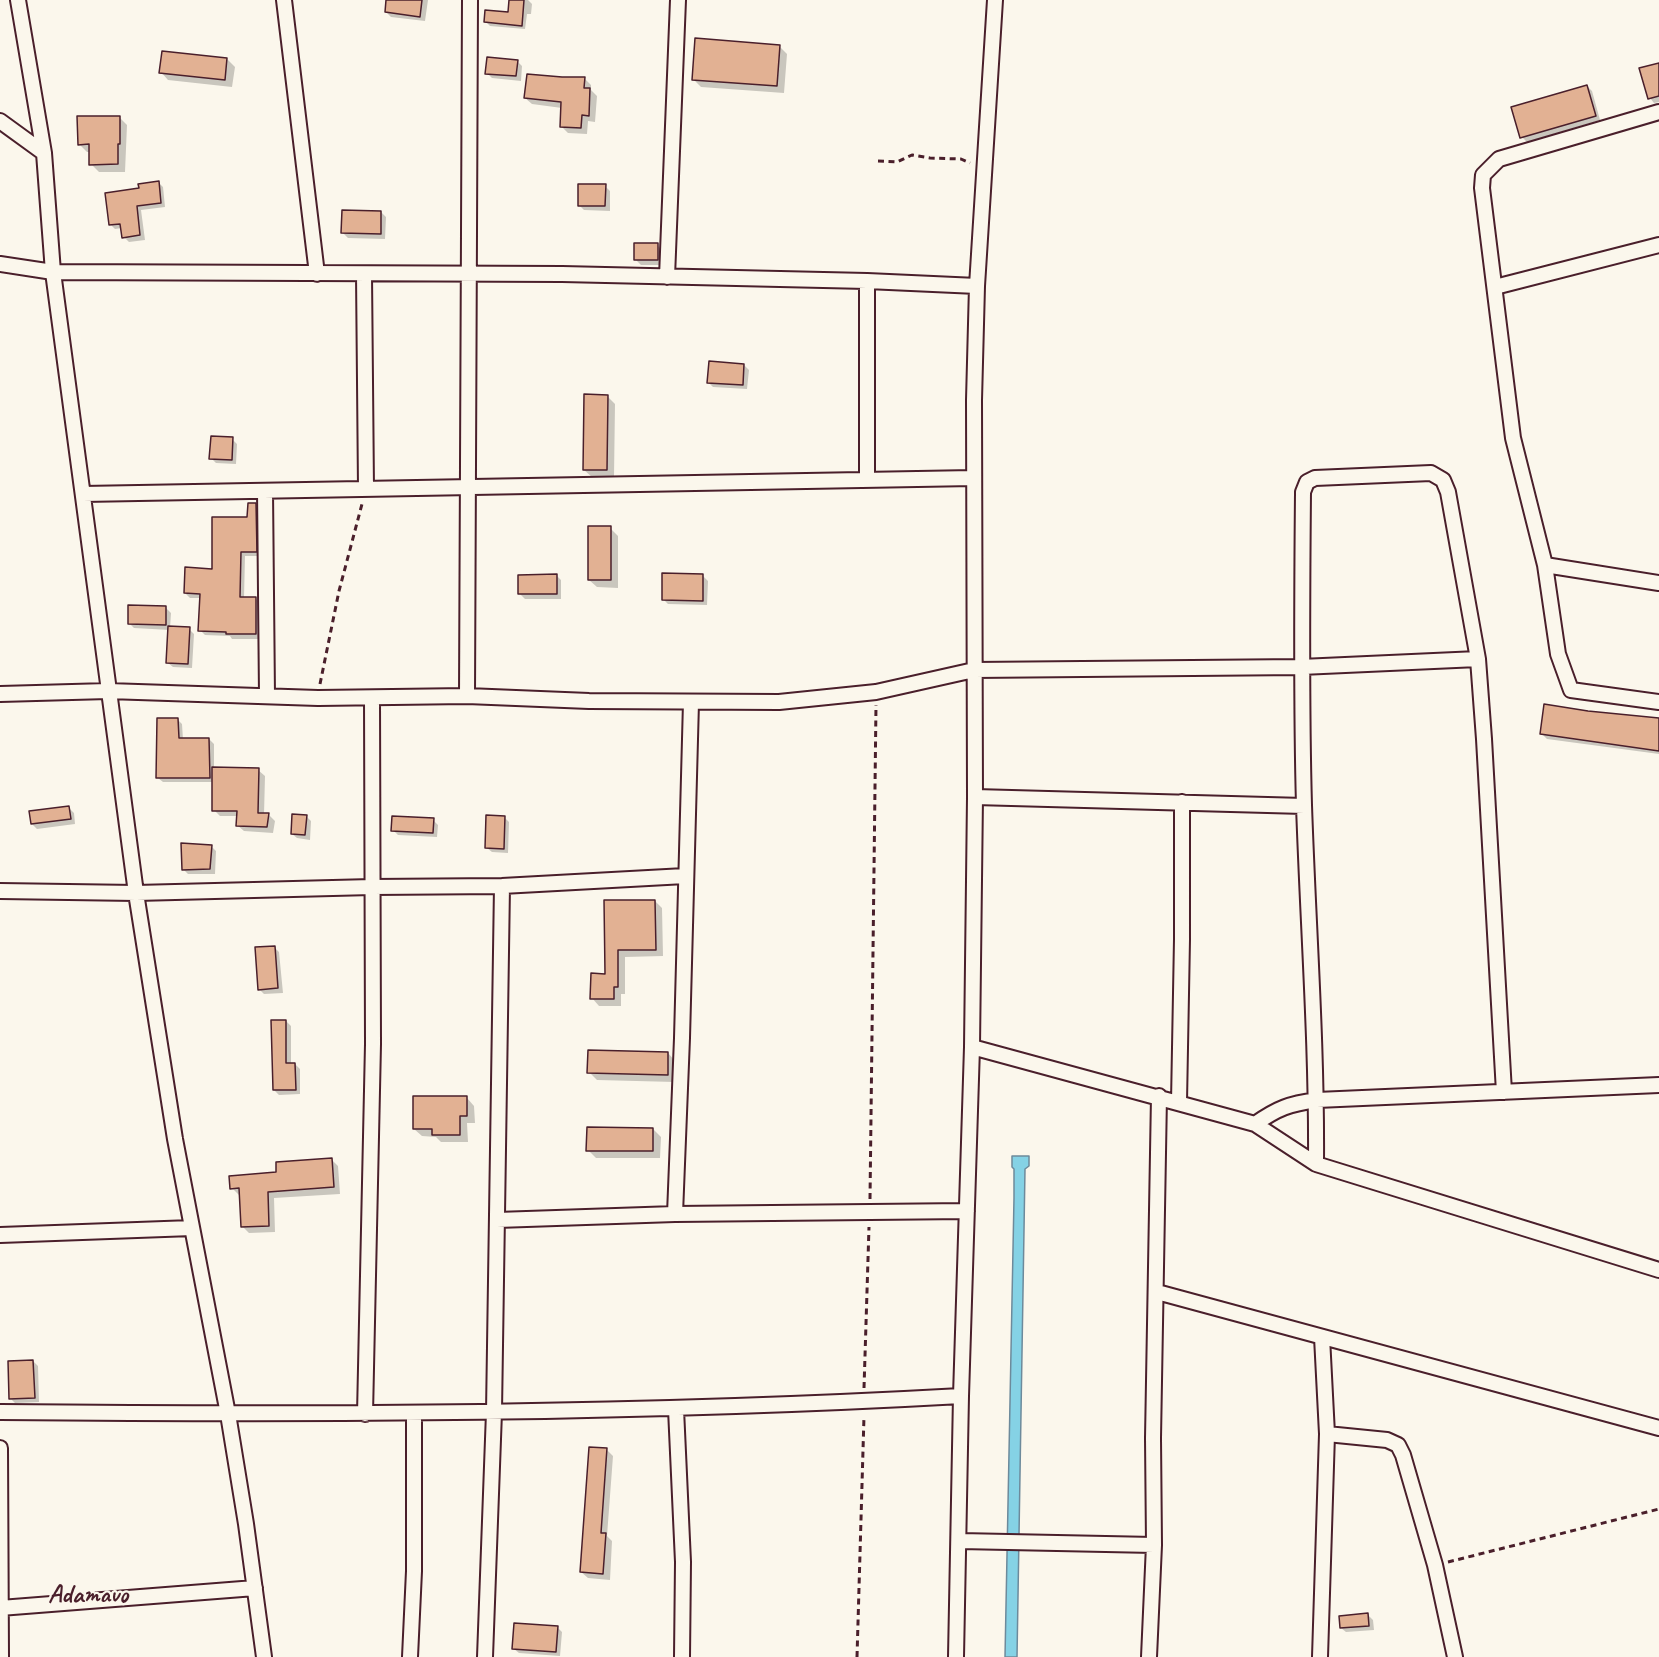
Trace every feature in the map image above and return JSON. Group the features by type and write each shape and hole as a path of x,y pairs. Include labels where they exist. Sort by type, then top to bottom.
{"street":[{"path":"18,0 44,153 53,272 136,893 175,1138 228,1414 264,1657"},
{"path":"284,0 317,274"},
{"path":"467,696 470,0"},
{"path":"667,277 678,0"},
{"path":"956,1657 961,1396 972,1047 975,797 973,478 977,286 995,0"},
{"path":"1659,112 1499,159 1483,175 1482,188 1513,438 1545,565 1558,654 1571,690 1659,702"},
{"path":"0,121 44,153"},
{"path":"1495,287 1659,245"},
{"path":"0,264 53,272 562,274 867,281 977,286"},
{"path":"364,274 366,489"},
{"path":"867,281 867,480"},
{"path":"1316,1164 1317,1100 1304,806 1301,667 1303,492 1307,482 1315,478 1431,473 1443,480 1448,492 1478,659 1504,1092"},
{"path":"83,494 973,478"},
{"path":"266,491 267,696"},
{"path":"1545,565 1659,583"},
{"path":"0,694 108,691 318,698 467,696 589,701 779,702 876,692 974,670 1301,667 1478,659"},
{"path":"365,1414 373,1044 372,698"},
{"path":"675,1214 691,702"},
{"path":"975,797 1304,806"},
{"path":"1179,1102 1182,802"},
{"path":"0,891 136,893 502,886 685,876"},
{"path":"485,1657 494,1412 502,886"},
{"path":"972,1047 1159,1096 1255,1124 1316,1164 1659,1270"},
{"path":"1255,1124 1278,1109 1317,1100 1659,1085"},
{"path":"1149,1657 1154,1545 1153,1438 1159,1096"},
{"path":"497,1220 675,1214 967,1211"},
{"path":"0,1235 192,1228"},
{"path":"1156,1292 1659,1428"},
{"path":"1320,1657 1327,1434 1322,1337"},
{"path":"0,1412 365,1414 676,1409 961,1396"},
{"path":"676,1409 683,1562 682,1657"},
{"path":"410,1657 414,1571 414,1413"},
{"path":"1327,1434 1387,1440 1398,1445 1403,1455 1435,1565 1455,1657"},
{"path":"0,1448 1,1657"},
{"path":"960,1541 1154,1545"},
{"path":"0,1608 255,1588"}],"path":[{"path":"878,161 897,162 912,155 961,159 984,172"},
{"path":"318,698 339,591 366,489"},
{"path":"857,1657 870,1211 876,692"},
{"path":"1435,1565 1659,1509"}],"water":[{"path":"1012,1156 1029,1156 1029,1166 1025,1169 1017,1657 1005,1657 1014,1198"}],"building":[{"path":"386,0 422,0 420,17 385,12"},
{"path":"509,0 524,0 522,26 484,22 485,10 508,12"},
{"path":"695,38 780,45 777,86 692,80"},
{"path":"162,51 227,58 225,80 159,73"},
{"path":"487,57 518,60 516,76 485,74"},
{"path":"1659,63 1659,96 1648,99 1639,68"},
{"path":"527,74 585,77 584,88 590,88 589,116 582,115 581,128 560,127 561,102 524,98"},
{"path":"1587,85 1596,116 1520,138 1511,107"},
{"path":"77,116 120,116 118,164 89,165 89,144 78,145"},
{"path":"159,181 161,203 137,206 140,235 122,238 120,224 109,225 105,193 139,188 138,184"},
{"path":"578,184 606,184 605,206 578,206"},
{"path":"342,210 381,211 381,234 341,233"},
{"path":"634,243 658,243 658,260 634,260"},
{"path":"709,361 744,364 743,385 707,383"},
{"path":"584,394 608,395 607,470 583,470"},
{"path":"211,436 233,437 232,460 209,459"},
{"path":"248,503 256,503 257,552 241,552 240,597 256,597 256,634 198,631 200,594 184,593 185,567 212,569 212,517 247,517"},
{"path":"588,526 611,526 611,580 588,580"},
{"path":"662,573 703,574 703,601 662,600"},
{"path":"557,574 557,594 518,594 518,575"},
{"path":"128,605 166,606 166,625 128,624"},
{"path":"168,626 190,627 188,664 166,663"},
{"path":"1544,704 1659,718 1659,751 1540,734"},
{"path":"157,718 178,718 179,738 209,738 210,778 156,778"},
{"path":"212,767 259,768 258,813 269,813 267,827 236,826 237,811 212,811"},
{"path":"69,806 71,819 31,824 29,811"},
{"path":"292,814 307,815 305,835 291,834"},
{"path":"486,815 505,816 504,849 485,848"},
{"path":"392,816 434,818 433,833 391,831"},
{"path":"181,843 212,845 210,869 182,870"},
{"path":"604,900 655,900 656,950 618,950 618,987 614,987 614,999 590,999 591,973 605,974"},
{"path":"275,946 278,988 258,990 255,947"},
{"path":"271,1020 286,1020 286,1063 295,1063 296,1090 273,1090"},
{"path":"588,1050 668,1052 668,1075 587,1073"},
{"path":"413,1096 467,1096 467,1116 460,1116 460,1135 432,1135 432,1129 413,1129"},
{"path":"587,1127 653,1128 653,1151 586,1151"},
{"path":"332,1158 334,1187 268,1192 269,1226 241,1227 239,1188 230,1189 229,1176 276,1172 276,1162"},
{"path":"33,1360 35,1398 9,1399 8,1361"},
{"path":"589,1447 607,1448 601,1533 606,1533 603,1574 580,1572"},
{"path":"1368,1613 1369,1626 1340,1628 1339,1616"},
{"path":"514,1623 558,1626 556,1652 512,1649"}],"district":[{"name":"Adamavo","path":"88,1595"}]}
